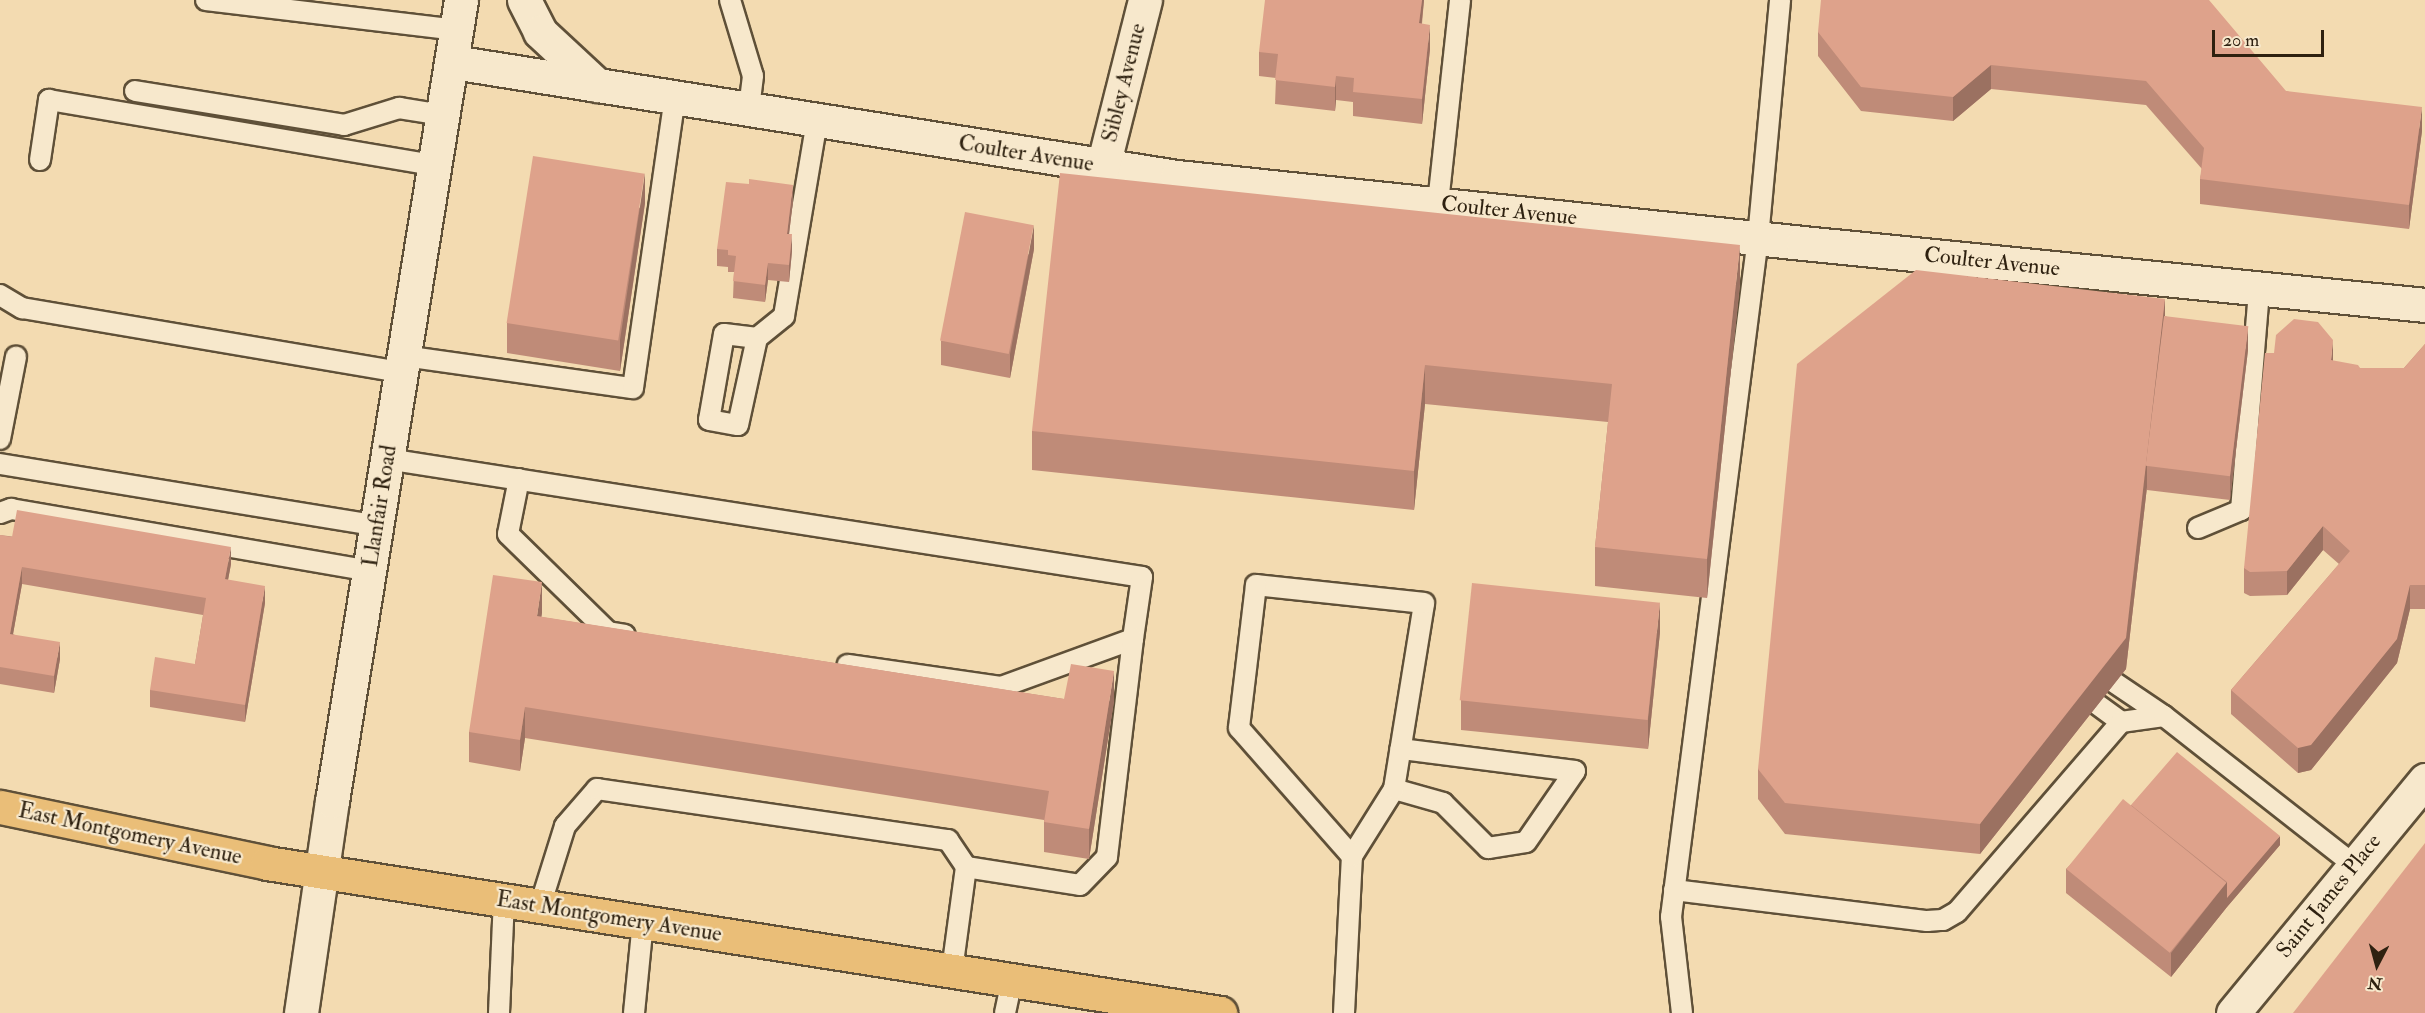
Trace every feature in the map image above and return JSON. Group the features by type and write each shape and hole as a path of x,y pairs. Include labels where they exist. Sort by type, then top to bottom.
{"main road":[{"name":"East Montgomery Avenue","path":"0,807 322,872 1220,1013"}],"street":[{"path":"524,0 540,32 597,86"},
{"name":"Sibley Avenue","path":"1103,166 1144,0"},
{"name":"Coulter Avenue","path":"457,31 597,86 675,96 1177,177 1758,238 2126,285 2259,289 2425,305"},
{"name":"Llanfair Road","path":"301,1013 402,364 457,31"},
{"name":"Saint James Place","path":"2233,1013 2425,780"}],"lane":[{"path":"206,0 457,31"},
{"path":"730,0 753,76 748,108"},
{"path":"1438,203 1460,0"},
{"path":"1682,1013 1671,917 1758,238 1780,0"},
{"path":"135,91 344,125 399,108 442,115"},
{"path":"0,295 22,308 402,364 633,388 675,96"},
{"path":"40,160 49,100 434,165"},
{"path":"757,338 784,316 817,120"},
{"path":"2198,528 2241,510 2259,289"},
{"path":"0,439 16,357"},
{"path":"387,459 1142,577 1107,857 1080,885 966,867"},
{"path":"0,464 377,526"},
{"path":"519,480 508,534 608,632 642,637"},
{"path":"0,513 11,509 370,571"},
{"path":"1344,1013 1352,856 1394,789 1424,603 1256,585 1239,728 1352,856"},
{"path":"827,663 1001,687 1133,639"},
{"path":"2115,683 2163,716 2354,865"},
{"path":"2098,705 2121,722"},
{"path":"1674,890 1927,921 1944,920 1957,912 2121,722 2163,716"},
{"path":"1394,789 1443,802 1488,848 1526,842 1575,771 1400,750"},
{"path":"540,906 565,826 597,789 948,840 966,867 952,971"},
{"path":"499,1013 504,900"},
{"path":"634,1013 643,922"},
{"path":"1005,1013 1012,980"}],"building":[{"path":"1265,0 1422,0 1419,23 1430,25 1422,99 1353,92 1354,78 1336,76 1335,87 1275,80 1278,54 1259,52"},
{"path":"1821,0 2209,0 2286,91 2422,107 2409,205 2200,179 2204,148 2146,81 1991,65 1953,97 1861,87 1818,32"},
{"path":"533,156 645,174 618,341 507,323"},
{"path":"1060,173 1740,245 1707,559 1595,547 1612,384 1425,365 1414,471 1032,431"},
{"path":"749,179 793,185 787,234 792,234 789,265 768,263 765,285 733,281 736,256 728,255 728,250 717,249 726,182 749,184"},
{"path":"965,212 1034,225 1009,354 940,341"},
{"path":"1916,270 2165,299 2126,638 1980,824 1785,803 1758,769 1797,364"},
{"path":"2164,316 2248,326 2230,476 2146,466"},
{"path":"2294,319 2318,322 2333,340 2331,360 2358,365 2360,368 2404,368 2425,344 2425,585 2410,585 2397,639 2311,745 2298,748 2231,690 2350,551 2323,526 2287,571 2250,572 2244,568 2265,353 2274,353 2276,335"},
{"path":"17,510 231,547 225,579 265,586 245,705 150,690 155,657 195,664 206,598 22,567 10,634 60,642 54,676 0,667 0,535 12,537"},
{"path":"493,575 542,582 537,616 1064,699 1071,664 1114,671 1089,829 1044,822 1049,791 525,707 520,740 469,732"},
{"path":"1472,583 1660,603 1648,720 1460,700"},
{"path":"2177,752 2280,836 2227,898 2227,882 2131,805"},
{"path":"2123,799 2226,883 2170,953 2066,869"},
{"path":"2425,843 2425,1013 2293,1013"}]}
